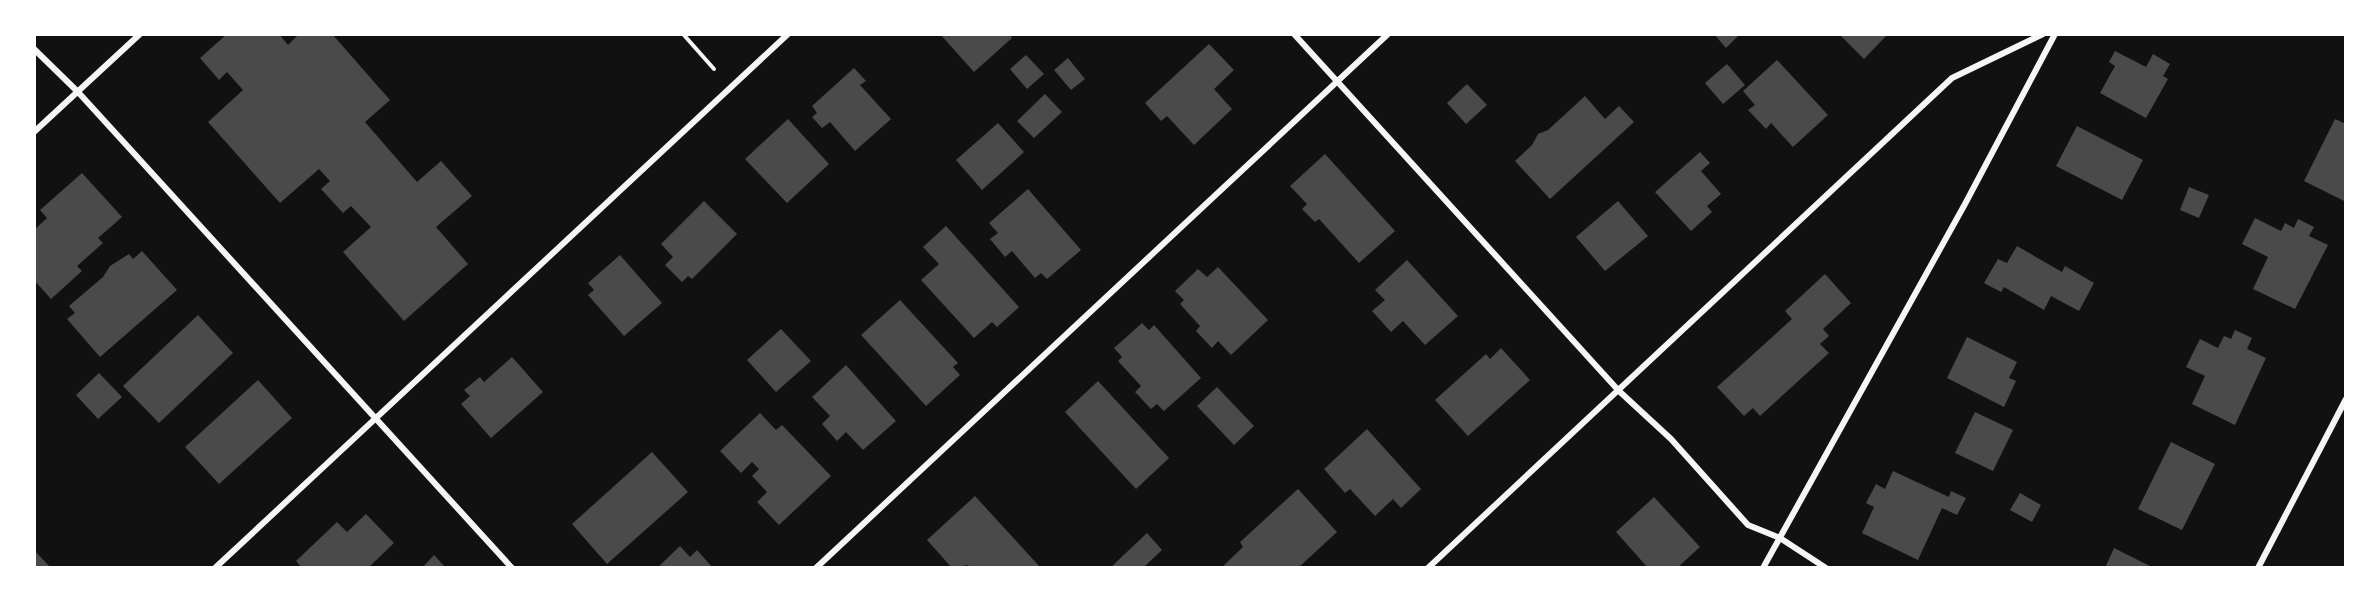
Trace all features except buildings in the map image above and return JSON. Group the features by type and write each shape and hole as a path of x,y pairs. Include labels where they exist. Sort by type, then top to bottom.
{"street":[{"path":"34,132 140,34"},
{"path":"214,567 788,34"},
{"path":"1294,34 1619,391 1671,439 1748,525 1780,538 1826,567"},
{"path":"816,567 1388,34"},
{"path":"1428,567 1952,78 2043,34"},
{"path":"1763,567 1965,204 2055,34"},
{"path":"34,50 78,92 512,567"},
{"path":"2258,567 2346,399"}],"path":[{"path":"683,34 714,69"}]}
